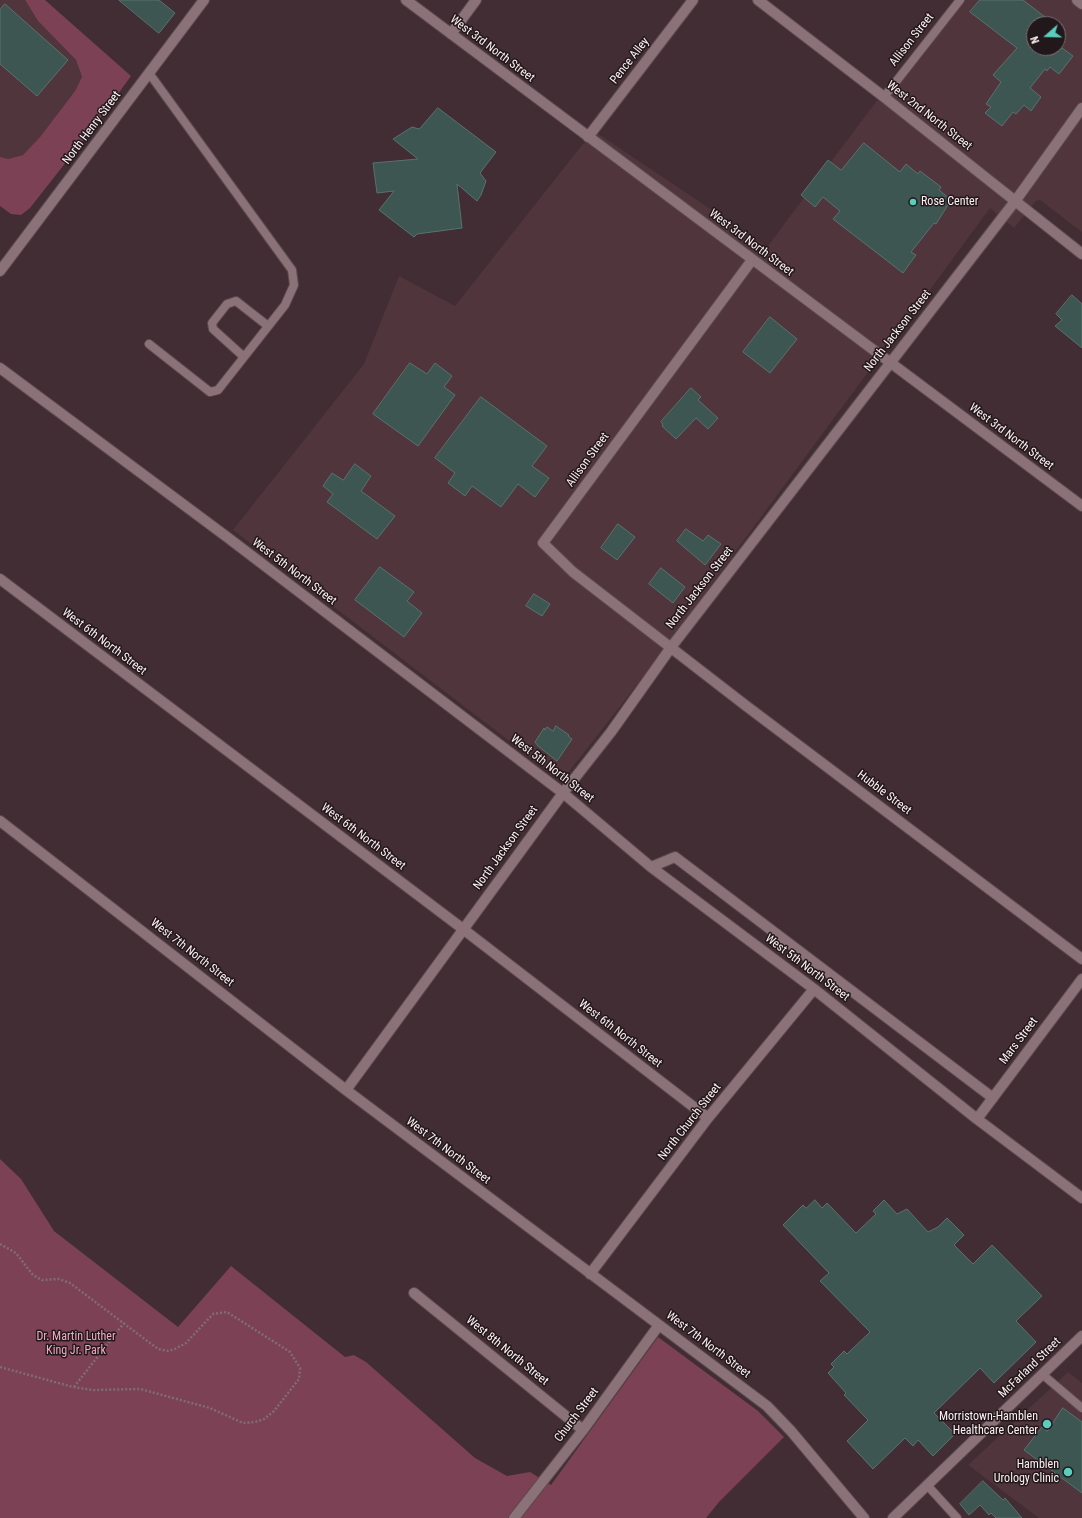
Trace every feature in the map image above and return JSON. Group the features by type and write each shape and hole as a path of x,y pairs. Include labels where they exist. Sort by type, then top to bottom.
{"street":[{"name":"North Henry Street","path":"0,271 204,0"},
{"name":"West 3rd North Street","path":"406,0 889,364 1082,506"},
{"path":"451,34 476,0"},
{"name":"Pence Alley","path":"588,137 693,0"},
{"name":"West 2nd North Street","path":"758,0 1016,200 1082,254"},
{"path":"1077,0 1082,4"},
{"name":"North Jackson Street","path":"346,1090 563,793 611,732 672,646 1016,200 1082,108"},
{"name":"Allison Street","path":"672,646 573,572 543,543 752,260"},
{"name":"West 5th North Street","path":"0,368 227,537 563,793 651,867 814,989 977,1119 1082,1198"},
{"name":"West 6th North Street","path":"0,579 463,929 708,1118"},
{"name":"Hubble Street","path":"672,646 745,705 1082,959"},
{"name":"West 7th North Street","path":"0,821 346,1090 767,1406 791,1431 864,1518"},
{"path":"651,867 675,858 993,1098"},
{"name":"Mars Street","path":"977,1119 1082,979"},
{"name":"North Church Street","path":"590,1274 708,1118 814,989"},
{"name":"West 8th North Street","path":"414,1293 583,1430"},
{"name":"Church Street","path":"514,1518 583,1430 659,1325"},
{"name":"McFarland Street","path":"893,1518 1082,1336"}],"lane":[{"name":"Allison Street","path":"884,97 960,0"},
{"path":"149,73 292,270 294,285 285,305 218,390 210,392 149,344"},
{"path":"244,357 213,329 212,323 227,304 236,301 268,326"},
{"path":"1042,1374 1082,1408"},
{"path":"927,1485 957,1518"}],"path":[{"path":"0,1244 16,1253 33,1275 42,1280 59,1280 70,1284 158,1349 168,1351 186,1343 213,1314 227,1312 290,1352 300,1368 299,1379 274,1411 264,1418 254,1422 243,1423 210,1408 140,1389 93,1390 73,1387 0,1367"},
{"path":"73,1387 124,1323"}],"shaded area":[{"path":"0,0 25,0 38,21 76,60 82,78 75,91 40,137 23,155 8,159 0,157"},
{"path":"959,0 1082,0 1082,232 1040,200 1036,201 1014,228 990,208 896,336 889,338 868,372 646,673 568,773 561,777 554,775 233,530 364,364 399,276 455,306 582,145 597,133 767,247 872,107"},
{"name":"Morristown-Hamblen Healthcare Center","path":"1068,1372 1082,1383 1082,1518 1039,1518 968,1465"}],"green space":[{"path":"25,0 45,0 131,76 99,120 30,208 21,215 11,214 0,206 0,157 8,159 23,155 40,137 75,91 82,77 76,60 38,21"},
{"name":"Dr. Martin Luther King Jr. Park","path":"0,1159 21,1179 54,1231 178,1327 231,1266 345,1357 354,1355 366,1362 475,1458 507,1476 530,1472 551,1485 658,1337 758,1411 784,1437 719,1502 706,1518 0,1518"}],"building":[{"path":"119,0 159,0 175,13 159,33"},
{"path":"980,0 1023,0 1044,16 1026,16 1026,56 1066,56 1066,51 1073,56 1059,74 1050,67 1047,71 1045,69 1030,88 1041,97 1031,111 1024,105 1016,114 1013,112 1002,126 985,113 991,107 986,104 1001,82 993,75 1017,48 970,12"},
{"path":"5,4 68,60 37,96 0,64 0,10"},
{"path":"438,108 496,152 480,173 486,181 477,201 457,184 462,228 417,234 414,237 379,210 394,191 377,193 373,163 418,159 393,139 412,127 419,129"},
{"path":"864,143 900,172 906,164 918,174 920,171 941,187 939,190 951,200 936,224 934,223 911,252 916,255 903,273 833,219 840,211 823,197 815,207 801,195 828,160 841,170"},
{"path":"1072,295 1082,304 1082,348 1055,326 1062,320 1056,314"},
{"path":"770,317 797,339 770,373 743,352"},
{"path":"410,363 427,374 435,363 452,376 444,387 455,395 418,446 373,414"},
{"path":"691,388 701,397 698,400 718,418 708,429 696,418 676,439 662,426 663,424 661,422"},
{"path":"481,397 547,446 532,466 549,478 535,497 518,484 501,507 472,486 465,496 448,483 455,473 435,458"},
{"path":"355,464 371,476 361,491 395,516 377,539 327,502 333,494 323,486 332,473 343,480"},
{"path":"618,524 635,537 617,560 601,548"},
{"path":"686,529 703,541 708,535 721,544 705,565 677,541"},
{"path":"380,567 414,592 407,601 422,613 404,637 355,600"},
{"path":"661,568 685,587 673,603 649,584"},
{"path":"534,594 550,604 542,616 526,606"},
{"path":"556,726 569,735 568,736 572,739 557,761 535,742 544,728 545,730 547,727 553,731"},
{"path":"815,1200 822,1208 827,1203 856,1233 876,1214 873,1211 884,1200 897,1214 907,1209 928,1232 938,1227 947,1218 964,1235 954,1245 973,1264 992,1245 1042,1296 1016,1321 1036,1342 994,1383 980,1368 934,1413 955,1434 933,1456 918,1440 913,1446 905,1438 873,1469 847,1441 868,1420 844,1395 846,1393 828,1373 834,1367 831,1364 844,1351 847,1354 870,1332 820,1281 829,1273 783,1225 803,1205 806,1208"},
{"name":"Hamblen Urology Clinic","path":"1063,1408 1082,1422 1082,1493 1024,1450 1042,1427 1047,1431"},
{"path":"983,1481 1003,1500 1005,1498 1022,1518 996,1518 991,1513 989,1515 980,1505 969,1515 960,1504"}],"place":[{"name":"Rose Center","path":"913,202"},
{"name":"Morristown-Hamblen Healthcare Center","path":"1047,1424"},
{"name":"Hamblen Urology Clinic","path":"1068,1472"}]}
